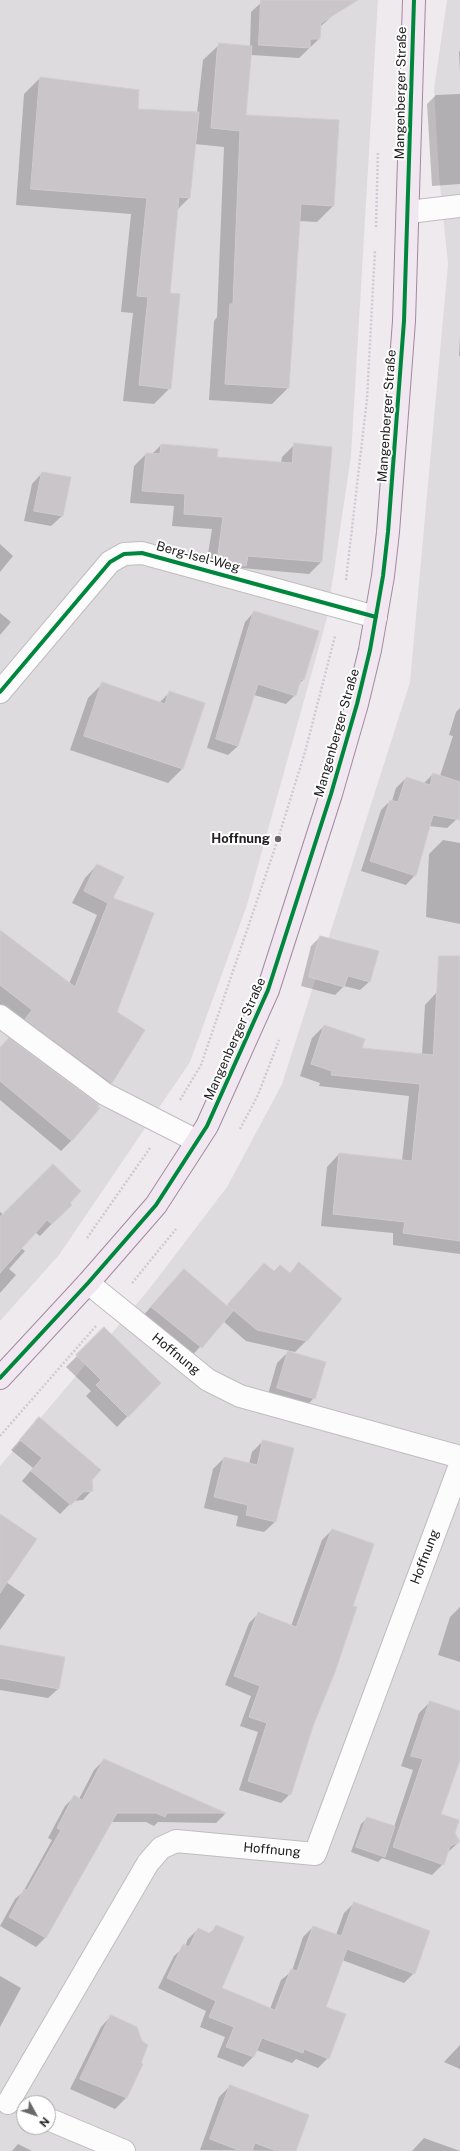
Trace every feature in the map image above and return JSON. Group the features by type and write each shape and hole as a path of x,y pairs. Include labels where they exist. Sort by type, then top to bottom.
{"main road":[{"name":"Mangenberger Straße","path":"0,1378 88,1283 156,1205 207,1126 268,990 357,704 376,617 383,576 394,462 404,321 409,212 414,0"}],"lane":[{"path":"409,212 460,206"},
{"name":"Berg-Isel-Weg","path":"0,692 110,562 124,554 142,553 376,617"},
{"path":"0,1016 106,1094 197,1141"},
{"name":"Hoffnung","path":"88,1283 208,1380 240,1396 460,1457"},
{"name":"Hoffnung","path":"11,2103 148,1863 161,1848 176,1841 315,1854 460,1465"},
{"path":"56,2122 124,2151"}],"path":[{"path":"376,233 378,151"},
{"path":"84,1242 166,1124 201,1065 271,862 305,752 342,607 367,399 375,249"}],"shaded area":[{"path":"0,0 378,0 351,456 327,618 247,905 190,1062 59,1255 0,1321"},
{"path":"447,0 460,0 460,2151 0,2151 0,1466 150,1288 227,1187 282,1084 410,682 448,264 439,175 434,89"}],"building":[{"path":"261,0 358,0 321,23 320,39 310,39 310,48 259,45"},
{"path":"219,43 252,46 246,115 339,120 334,206 301,204 289,388 225,384 230,304 233,304 240,131 211,128"},
{"path":"40,77 139,90 138,109 199,112 190,198 179,197 170,293 180,294 171,389 139,385 148,297 137,296 147,198 31,189"},
{"path":"294,443 332,447 322,562 248,556 246,566 217,561 223,517 184,514 185,494 142,491 146,453 160,454 161,444 218,449 217,457 292,463"},
{"path":"42,472 71,477 63,516 34,511"},
{"path":"254,611 319,631 304,680 301,679 296,696 258,684 238,746 216,739"},
{"path":"102,682 165,704 169,691 205,703 183,769 84,736"},
{"path":"433,773 460,782 460,820 433,815 416,876 370,861 390,800 398,802 406,777 430,785"},
{"path":"97,864 124,877 113,898 154,913 117,1012 145,1030 112,1083 25,1019 32,1010 0,985 0,930 75,987 108,903 84,891"},
{"path":"320,936 379,951 370,982 348,976 344,987 309,977"},
{"path":"439,956 460,956 460,1241 403,1233 405,1222 333,1214 339,1153 412,1161 420,1084 331,1075 332,1071 311,1064 324,1025 365,1039 362,1048 433,1055"},
{"path":"9,1038 99,1105 97,1106 100,1108 72,1141 0,1081 0,1048"},
{"path":"53,1164 81,1191 70,1203 72,1205 52,1224 47,1220 0,1273 0,1217"},
{"path":"299,1262 342,1299 307,1341 257,1330 227,1305 264,1263 274,1271 280,1265 290,1273"},
{"path":"184,1269 233,1311 202,1348 151,1307"},
{"path":"104,1327 161,1383 128,1417 96,1385 101,1380 76,1355"},
{"path":"288,1351 326,1362 315,1399 277,1388"},
{"path":"39,1417 101,1470 92,1480 93,1491 83,1492 71,1505 31,1471 42,1458 20,1440"},
{"path":"263,1440 294,1448 276,1522 246,1515 248,1505 214,1497 224,1457 257,1465"},
{"path":"0,1514 37,1539 0,1593"},
{"path":"332,1529 374,1544 353,1606 357,1607 335,1672 313,1726 291,1795 248,1781 267,1723 249,1717 260,1686 234,1676 258,1612 296,1627"},
{"path":"0,1645 65,1657 59,1689 0,1678"},
{"path":"430,1701 460,1711 460,1760 441,1814 459,1820 455,1833 460,1842 450,1846 444,1865 393,1847 423,1759 411,1756"},
{"path":"104,1759 226,1813 167,1813 165,1817 156,1813 117,1813 46,1938 9,1917 24,1889 27,1890 61,1830 57,1828 74,1795 82,1800"},
{"path":"367,1817 395,1826 385,1857 356,1847"},
{"path":"354,1902 430,1931 415,1974 347,1949 326,2007 346,2014 329,2059 304,2049 303,2053 262,2038 254,2057 226,2047 234,2027 209,2017 216,2001 167,1978 183,1944 189,1947 198,1928 211,1934 216,1925 244,1937 222,1988 275,2010 291,1969 297,1971 313,1926 341,1936"},
{"path":"111,2015 137,2027 142,2041 148,2045 141,2063 143,2064 127,2098 80,2079"},
{"path":"230,2085 309,2115 296,2151 277,2151 255,2143 252,2151 241,2151 210,2139"}],"cycle path":[{"path":"0,1378 88,1283 156,1205 207,1126 268,990 331,794 357,704 370,650 383,576 388,532 404,321 414,0"},
{"path":"0,692 110,562 124,554 142,553 376,617"}],"place":[{"name":"Hoffnung","path":"278,839"}]}
